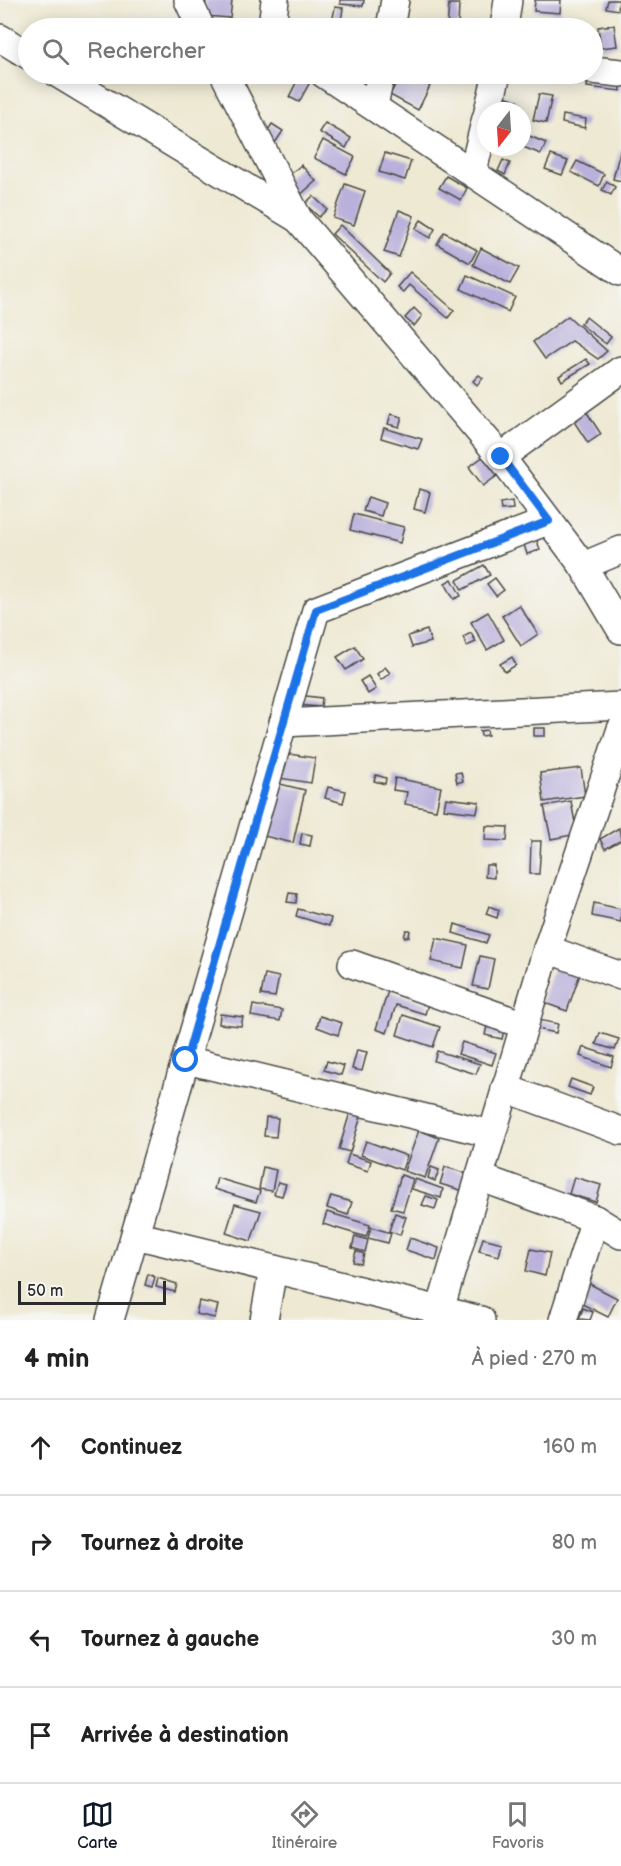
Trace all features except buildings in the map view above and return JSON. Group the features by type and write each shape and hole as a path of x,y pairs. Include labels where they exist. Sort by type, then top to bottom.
{"street":[{"path":"188,0 196,18"},
{"path":"273,18 275,0"},
{"path":"392,18 396,0"},
{"path":"505,18 508,0"},
{"path":"0,38 18,50"},
{"path":"603,71 621,73"},
{"path":"75,84 299,220"},
{"path":"229,84 299,220 501,457 583,566 621,630"},
{"path":"340,84 621,272"},
{"path":"374,105 379,84"},
{"path":"490,102 495,84"},
{"path":"473,171 477,155"},
{"path":"501,457 621,370"},
{"path":"110,1320 316,610 549,521"},
{"path":"583,566 621,550"},
{"path":"284,723 621,706"},
{"path":"438,1315 547,949 621,729"},
{"path":"547,949 621,976"},
{"path":"352,964 524,1025"},
{"path":"186,1060 492,1134"},
{"path":"505,1088 621,1131"},
{"path":"479,1177 595,1219 621,1235"},
{"path":"563,1320 595,1219"},
{"path":"135,1235 273,1269 438,1315 481,1320"},
{"path":"264,1320 273,1269"}],"route":[{"path":"186,1060 316,610 549,521 501,457"}]}
